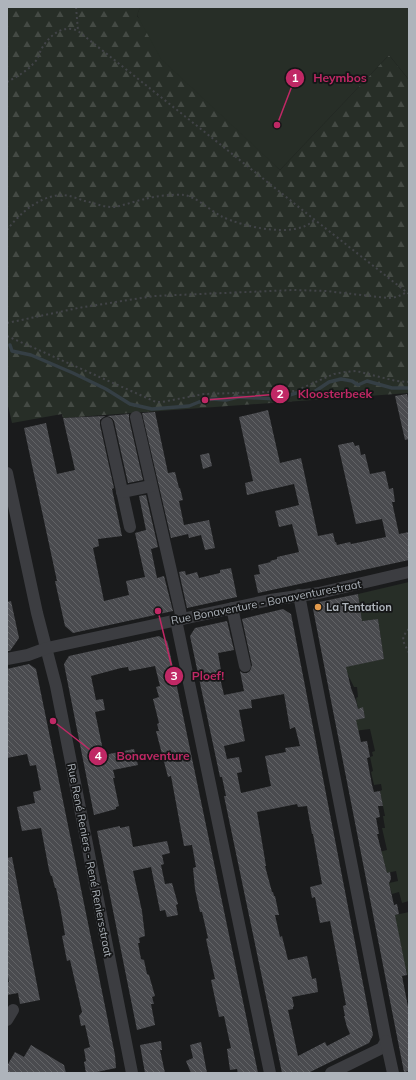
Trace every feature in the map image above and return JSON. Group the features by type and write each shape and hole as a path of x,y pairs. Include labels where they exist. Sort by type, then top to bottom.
{"street":[{"path":"136,417 179,620 270,1073"},
{"path":"107,423 130,527"},
{"name":"Rue René Reniers - René Reniersstraat","path":"7,472 37,613 47,648 58,698 132,1073"},
{"path":"122,492 151,486"},
{"name":"Rue Bonaventure - Bonaventurestraat","path":"7,659 28,655 47,648 287,596 319,593 409,572"},
{"path":"299,595 393,1073"},
{"path":"232,608 246,666"},
{"path":"331,1073 382,1048 386,1042"}],"path":[{"path":"76,7 78,31"},
{"path":"7,82 27,70 34,63 46,43 60,30 67,28 78,31 314,220 408,293 397,298 326,291 294,290 154,296 92,305 7,323"},
{"path":"7,230 22,212 44,199 63,195 109,207 154,197 183,195 194,199 222,217 263,229 302,228 314,220"},
{"path":"7,336 156,402 204,394 295,391 334,374 356,371 386,380 409,382"},
{"path":"409,629 404,635 403,639 409,653"}],"green space":[{"path":"7,7 140,7 137,16 280,170 389,55 409,80 409,393 63,418 62,414 12,423 7,401"},
{"path":"140,7 409,7 409,80 389,55 280,170 161,59 137,15"},
{"path":"409,582 409,901 402,903 399,892 392,894 389,883 398,881 396,871 387,873 384,862 381,862 379,852 387,850 382,828 385,828 383,816 385,816 380,791 382,790 381,784 374,785 371,772 373,771 370,757 373,756 372,752 375,751 370,729 354,731 355,720 365,718 363,708 358,709 356,698 358,697 357,687 354,687 344,667 384,659 378,619 362,621 358,594"},
{"path":"409,912 409,974 407,975 406,968 402,969 395,915"}],"building":[{"path":"407,394 409,402 409,439 405,440 395,396"},
{"path":"268,410 280,463 301,458 318,536 333,533 337,545 350,542 351,544 386,537 382,519 356,524 338,445 353,442 355,446 359,445 361,455 365,454 370,474 385,471 389,489 393,488 395,502 392,502 399,534 409,532 409,560 258,593 254,575 260,574 258,565 271,562 270,561 277,559 277,557 299,552 292,524 279,527 275,511 299,505 294,484 247,495 245,483 253,481 239,417"},
{"path":"155,412 168,473 175,472 180,488 183,500 179,501 184,525 209,520 215,548 205,550 201,535 189,538 188,534 171,538 142,413"},
{"path":"129,414 143,480 128,483 114,421 112,418 107,416"},
{"path":"105,416 100,420 100,425 114,488 112,489 122,536 98,539 99,546 93,548 104,601 129,595 126,581 145,577 135,533 146,530 139,496 146,495 158,547 151,549 157,578 164,576 173,611 73,633 65,626 55,581 57,581 24,428 46,423 57,474 75,470 63,418"},
{"path":"209,453 212,466 203,469 200,455"},
{"path":"231,568 237,597 187,608 179,572 185,571 186,575 197,572 199,578 220,573 220,570"},
{"path":"358,594 362,621 378,619 384,659 346,667 358,709 363,707 365,718 356,720 361,742 367,741 370,757 367,758 374,792 380,791 383,806 378,806 380,817 376,818 379,834 377,834 387,873 390,872 391,879 389,883 394,905 397,904 399,914 395,915 407,975 402,976 409,1012 409,1071 404,1072 313,609 319,602"},
{"path":"11,601 19,638 10,651 7,651 7,602"},
{"path":"283,609 291,614 373,1035 369,1043 308,1073 282,1073 224,796 226,796 222,777 220,777 190,636 195,628 227,621 234,650 218,653 222,676 220,678 224,695 244,691 240,671 247,673 250,671 252,665 242,619","holes":["284,694 290,729 295,727 300,746 285,748 286,752 265,756 271,786 241,793 237,773 242,772 239,757 227,759 224,746 245,741 239,710 252,708 251,700","297,804 298,807 307,806 322,884 310,887 312,898 315,897 320,923 330,921 346,1005 343,1006 344,1016 350,1034 327,1046 325,1042 298,1056 288,1010 293,1009 294,1006 292,997 318,992 316,978 312,979 307,956 288,960 282,936 280,937 275,915 279,915 275,896 272,892 265,866 257,812"]},
{"path":"159,636 167,641 168,644 258,1073 238,1073 237,1069 230,1070 227,1049 231,1048 224,1016 219,1017 211,980 215,979 206,939 208,938 195,889 193,868 196,867 192,845 184,846 171,776 168,777 156,731 159,731 157,724 159,723 153,699 159,697 156,687 160,686 155,666 129,671 128,667 121,668 91,676 96,700 103,699 105,710 95,712 104,755 134,749 138,765 113,770 115,778 113,778 119,806 116,807 116,809 94,815 64,664 69,656"},
{"path":"29,664 36,669 115,1055 116,1068 92,1073 86,1073 84,1049 90,1047 85,1025 81,1026 79,1016 82,1012 70,960 67,961 62,936 65,935 61,912 56,888 49,870 41,828 22,831 17,807 35,803 33,792 41,790 36,765 30,766 27,754 7,758 7,669"},
{"path":"120,826 120,828 129,826 133,847 167,841 170,853 162,855 164,864 161,865 165,884 172,883 178,904 176,905 178,915 167,917 165,910 160,911 151,867 133,871 142,911 145,936 139,938 140,943 138,943 141,959 144,960 147,974 149,975 155,996 152,997 154,1004 151,1004 155,1025 137,1030 97,831"},
{"path":"12,857 40,1000 20,1004 18,993 7,995 7,982 9,982 7,971 7,858"},
{"path":"161,1041 162,1050 160,1050 165,1073 145,1073 140,1045"},
{"path":"201,1042 207,1073 191,1073 186,1061 193,1058 190,1045"},
{"path":"31,1045 64,1065 66,1073 7,1073 7,1066 15,1052 24,1057"}],"waterway":[{"path":"10,345 12,351 31,355 73,373 106,389 130,404 152,409 189,406 212,399 226,400 238,397 277,399 296,393 314,392 329,382 341,379 352,381 358,385 367,381 392,388 409,388"}],"place":[{"name":"Heymbos","path":"277,125"},
{"name":"Kloosterbeek","path":"205,400"},
{"name":"La Tentation","path":"318,607"},
{"name":"Ploef!","path":"158,611"},
{"name":"Bonaventure","path":"53,721"}]}
